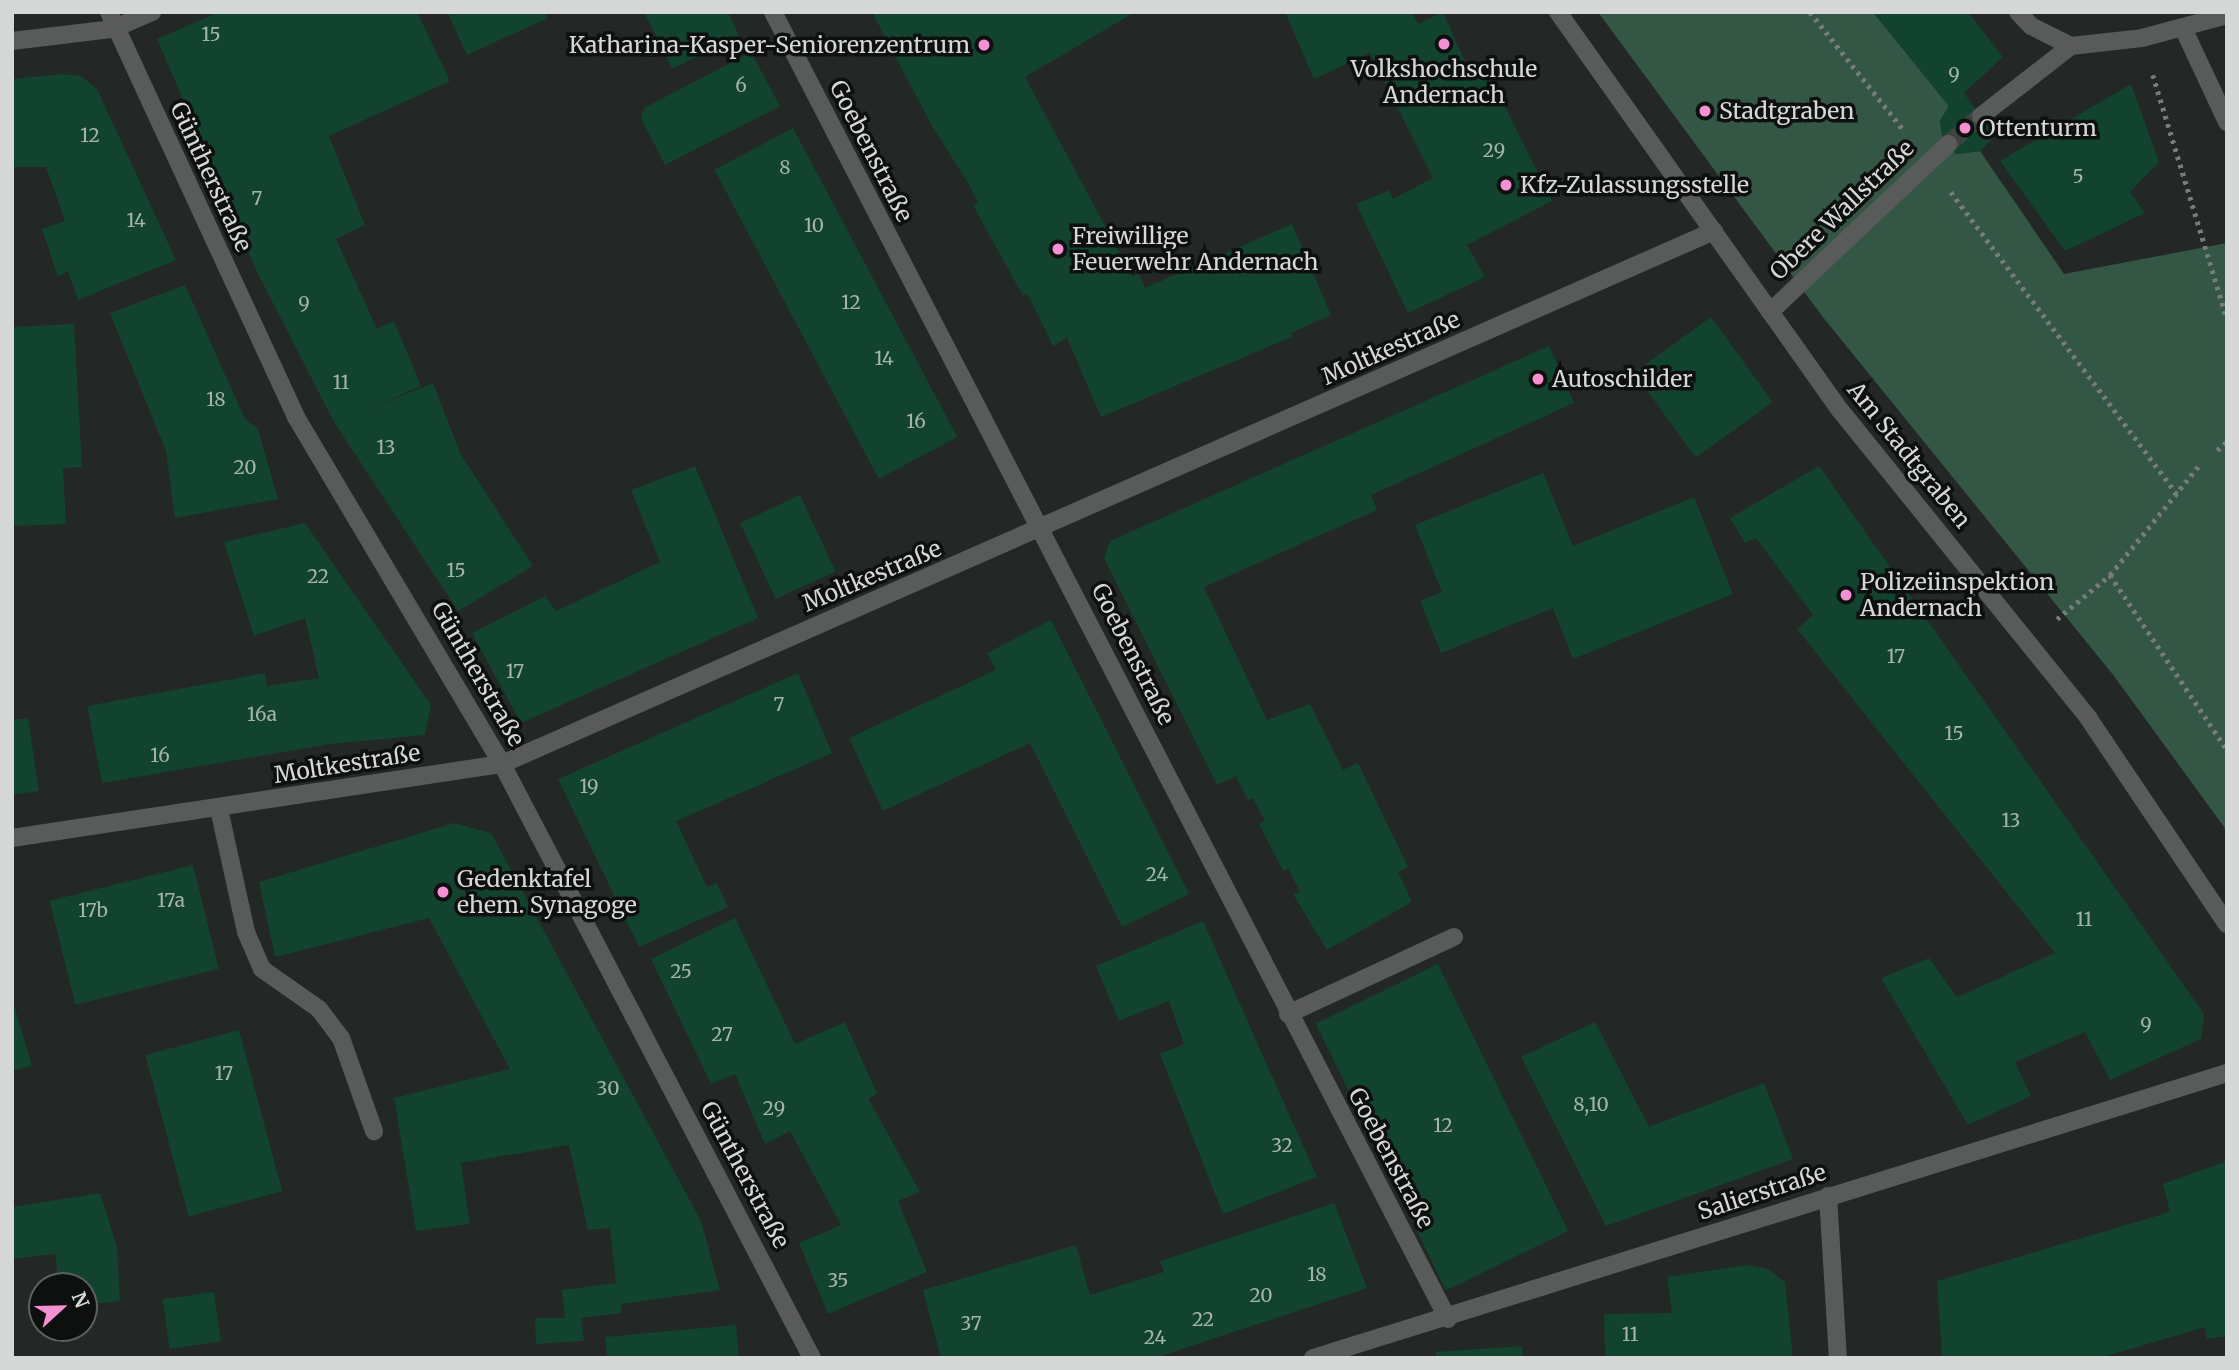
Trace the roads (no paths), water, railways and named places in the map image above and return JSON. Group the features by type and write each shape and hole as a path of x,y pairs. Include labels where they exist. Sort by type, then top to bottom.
{"street":[{"path":"12,41 152,12"},
{"name":"Goebenstraße","path":"773,12 1038,531 1065,575 1288,1014 1448,1319"},
{"name":"Am Stadtgraben","path":"1558,12 1840,410 2089,719 2227,924"},
{"path":"2018,12 2031,26 2071,46"},
{"path":"1981,116 2071,46 2142,38 2183,28 2206,17 2227,15"},
{"name":"Güntherstraße","path":"111,20 296,417 502,764 812,1358"},
{"path":"2183,28 2227,122"},
{"name":"Obere Wallstraße","path":"1770,312 1948,144"},
{"name":"Moltkestraße","path":"12,838 219,809 502,764 1038,531 1714,231"},
{"path":"219,809 246,932 262,969 319,1009 341,1038 374,1131"},
{"path":"1288,1014 1454,937"},
{"name":"Salierstraße","path":"1313,1358 1448,1319 1828,1196 2227,1073"},
{"path":"1828,1196 1838,1358"}],"tunnel":[{"path":"1948,144 1981,116"}],"place":[{"name":"Volkshochschule Andernach","path":"1444,44"},
{"name":"Katharina-Kasper-Seniorenzentrum","path":"984,45"},
{"name":"Stadtgraben","path":"1705,111"},
{"name":"Ottenturm","path":"1965,128"},
{"name":"Kfz-Zulassungsstelle","path":"1506,185"},
{"name":"Freiwillige Feuerwehr Andernach","path":"1058,249"},
{"name":"Autoschilder","path":"1538,379"},
{"name":"Polizeiinspektion Andernach","path":"1846,595"},
{"name":"Gedenktafel ehem. Synagoge","path":"443,892"}]}
